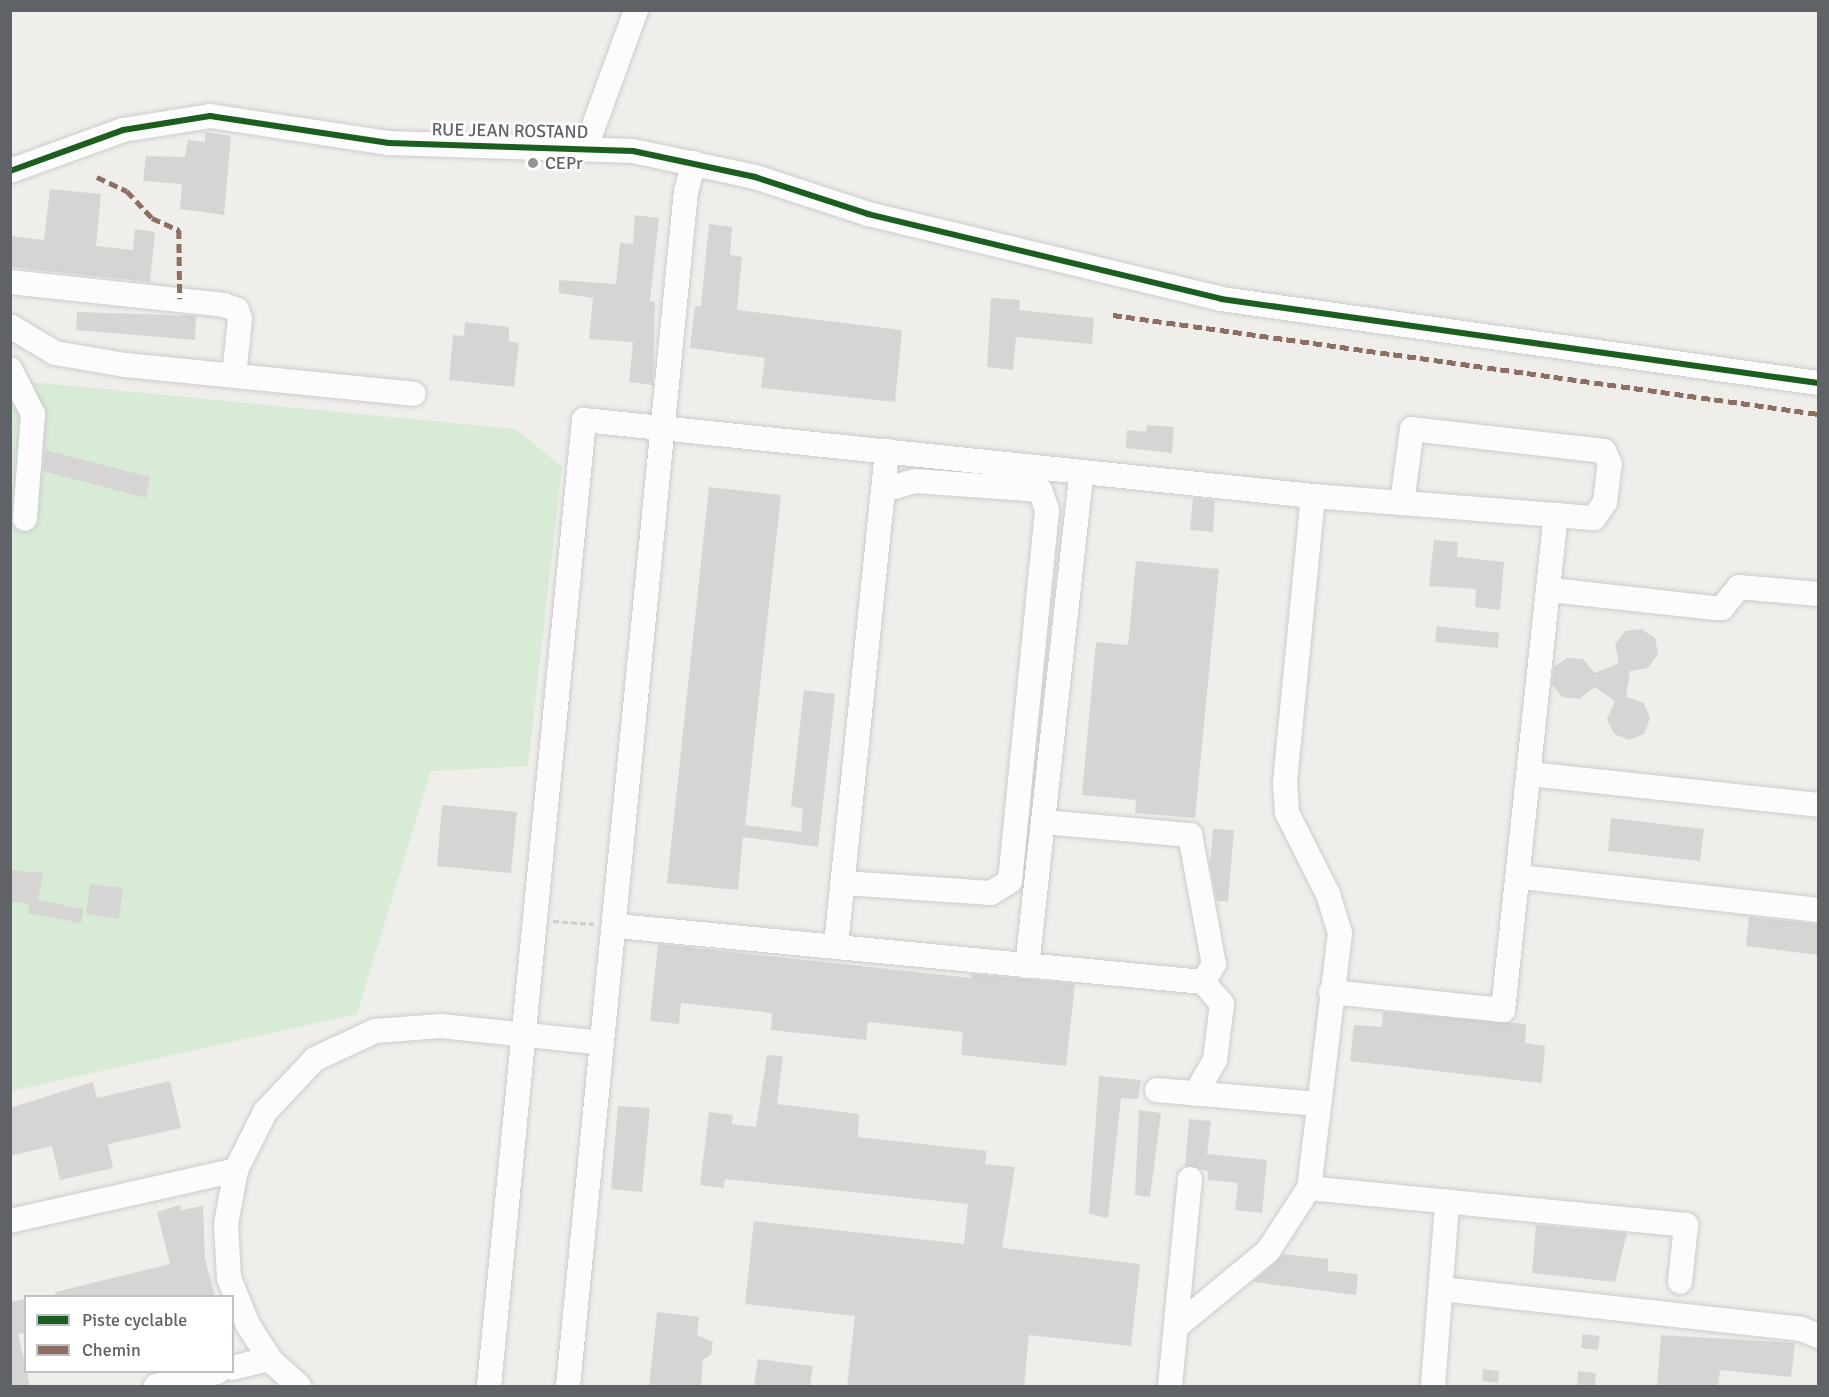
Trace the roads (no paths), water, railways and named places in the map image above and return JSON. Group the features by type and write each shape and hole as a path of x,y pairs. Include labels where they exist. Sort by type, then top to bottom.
{"street":[{"path":"586,147 636,10"},
{"name":"RUE JEAN ROSTAND","path":"10,171 123,130 210,116 388,143 586,147 694,163 868,214 1221,299 1818,383"},
{"path":"568,1386 616,926 662,429 694,163"},
{"path":"10,282 224,305 237,310 240,319 234,376"},
{"path":"10,326 55,353 234,376 414,394"},
{"path":"10,369 33,414 25,519"},
{"path":"489,1386 584,420 1313,496 1402,503 1594,518 1605,502 1610,464 1604,451 1412,429 1402,503"},
{"path":"837,945 887,451"},
{"path":"1027,966 1081,473"},
{"path":"844,883 991,893 1011,881 1047,510 1040,490 915,481 884,490"},
{"path":"1176,1327 1268,1251 1309,1188 1317,1104 1340,933 1328,894 1287,813 1285,783 1313,496"},
{"path":"1331,992 1503,1010 1551,590 1556,515"},
{"path":"1551,590 1715,608 1722,608 1739,587 1818,594"},
{"path":"1530,774 1818,805"},
{"path":"1044,822 1190,835 1214,964 1203,982"},
{"path":"1520,877 1818,910"},
{"path":"616,926 837,945 1203,982 1222,1004 1215,1059 1195,1094"},
{"path":"299,1386 269,1359 229,1278 226,1224 236,1170 265,1112 315,1059 375,1031 441,1026 602,1043"},
{"path":"1156,1090 1317,1104"},
{"path":"10,1221 236,1170"},
{"path":"1170,1386 1190,1179"},
{"path":"1309,1188 1686,1225 1680,1282"},
{"path":"1432,1386 1447,1202"},
{"path":"1441,1289 1802,1329 1818,1336"},
{"path":"234,1368 269,1359"},
{"path":"156,1386 209,1373"}],"place":[{"name":"CEPr","path":"533,163"}]}
